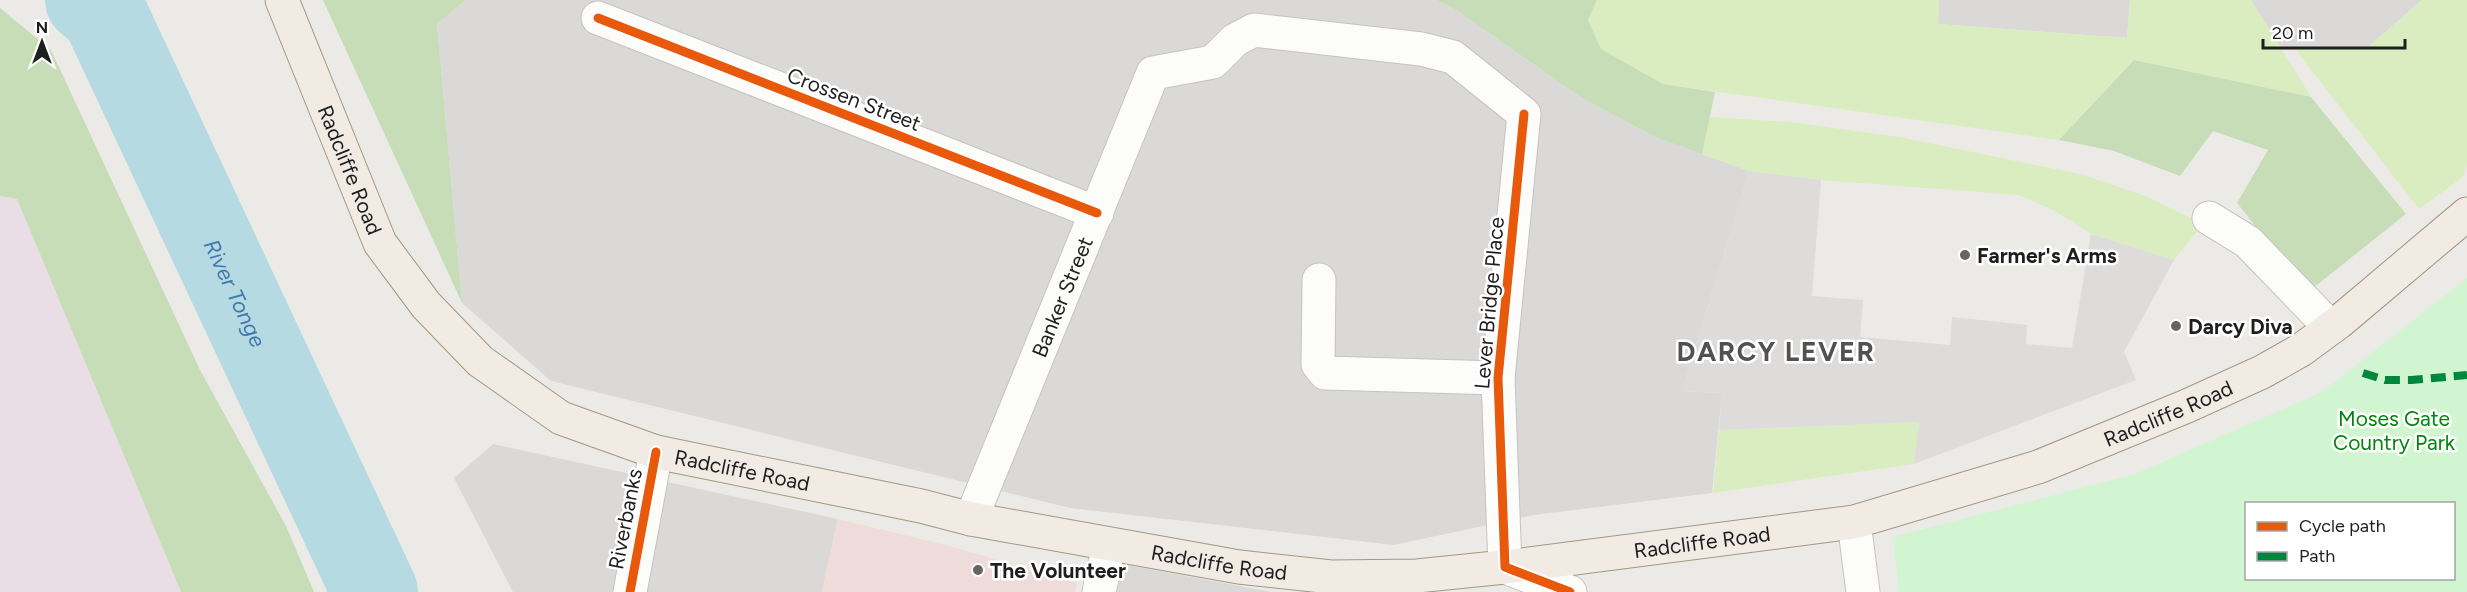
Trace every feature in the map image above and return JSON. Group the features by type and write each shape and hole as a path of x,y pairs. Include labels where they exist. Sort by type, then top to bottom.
{"main road":[{"name":"Radcliffe Road","path":"282,0 380,243 426,305 480,361 561,418 656,452 921,506 971,519 1239,567 1331,577 1417,576 1505,567 1854,522 2038,467 2176,411 2262,372 2301,350 2458,224"}],"street":[{"name":"Crossen Street","path":"598,18 1097,213"},
{"name":"Banker Street","path":"971,519 1153,73 1213,62 1235,40 1254,30 1420,49 1453,57 1524,114"},
{"name":"Lever Bridge Place","path":"1505,567 1498,378 1524,114"},
{"path":"2210,218 2248,242 2335,325"},
{"path":"1319,280 1318,364 1325,373 1498,378"},
{"name":"Riverbanks","path":"630,592 656,452"},
{"path":"1854,522 1863,592"},
{"path":"1099,592 1109,544"},
{"path":"1505,567 1569,592"}],"shaded area":[{"path":"466,0 1436,0 1456,10 1582,98 1655,137 1749,171 1682,391 1722,393 1712,493 1534,515 1394,545 1070,508 551,381 462,303 437,24"},
{"path":"1939,0 2130,0 2127,38 1938,24"},
{"path":"2251,0 2422,0 2367,48 2282,50"},
{"path":"1749,171 1821,180 1812,296 1863,300 1860,337 1950,345 1952,317 2027,325 2026,344 2072,348 2091,234 2174,260 2124,352 2136,380 1914,464 1919,422 1719,430 1722,393 1682,391"},
{"path":"0,196 17,199 181,592 0,592"},
{"path":"493,444 838,519 822,592 513,592 454,478"},
{"path":"838,519 946,545 1077,583 1075,592 822,592"},
{"path":"1122,564 1272,592 1117,592"}],"green space":[{"path":"323,0 466,0 437,24 462,303"},
{"path":"1436,0 1597,0 1588,20 1601,49 1663,84 1715,92 1702,154 1655,137 1582,98 1456,10"},
{"path":"1597,0 1939,0 1938,24 2127,38 2130,0 2251,0 2311,97 2134,60 2059,140 1663,84 1601,49 1588,20"},
{"path":"2422,0 2467,0 2467,164 2463,177 2419,209 2295,49 2367,48"},
{"path":"0,8 51,50 200,370 286,526 314,592 181,592 17,199 0,196"},
{"path":"2134,60 2311,97 2406,214 2308,292 2237,203 2268,150 2213,131 2180,176 2114,151 2059,140"},
{"path":"1710,117 1790,122 1900,137 2084,175 2148,197 2203,224 2174,260 2091,234 2055,211 2019,195 1821,180 1749,171 1702,154"},
{"name":"Moses Gate Country Park","path":"2467,278 2467,592 1899,592 1893,537 2135,474 2322,392"},
{"path":"1919,422 1914,464 1713,493 1719,430"}],"waterway":[{"name":"River Tonge","path":"88,0 104,13 375,592"}],"marked path":[{"path":"2363,373 2385,380 2467,375"}],"cycle path":[{"path":"598,18 1097,213"},
{"path":"1524,114 1498,378 1505,567 1570,592"},
{"path":"630,592 656,452"}],"place":[{"name":"Farmer's Arms","path":"1965,255"},
{"name":"Darcy Diva","path":"2176,326"},
{"name":"The Volunteer","path":"978,570"}],"district":[{"name":"DARCY LEVER","path":"1776,351"}]}
